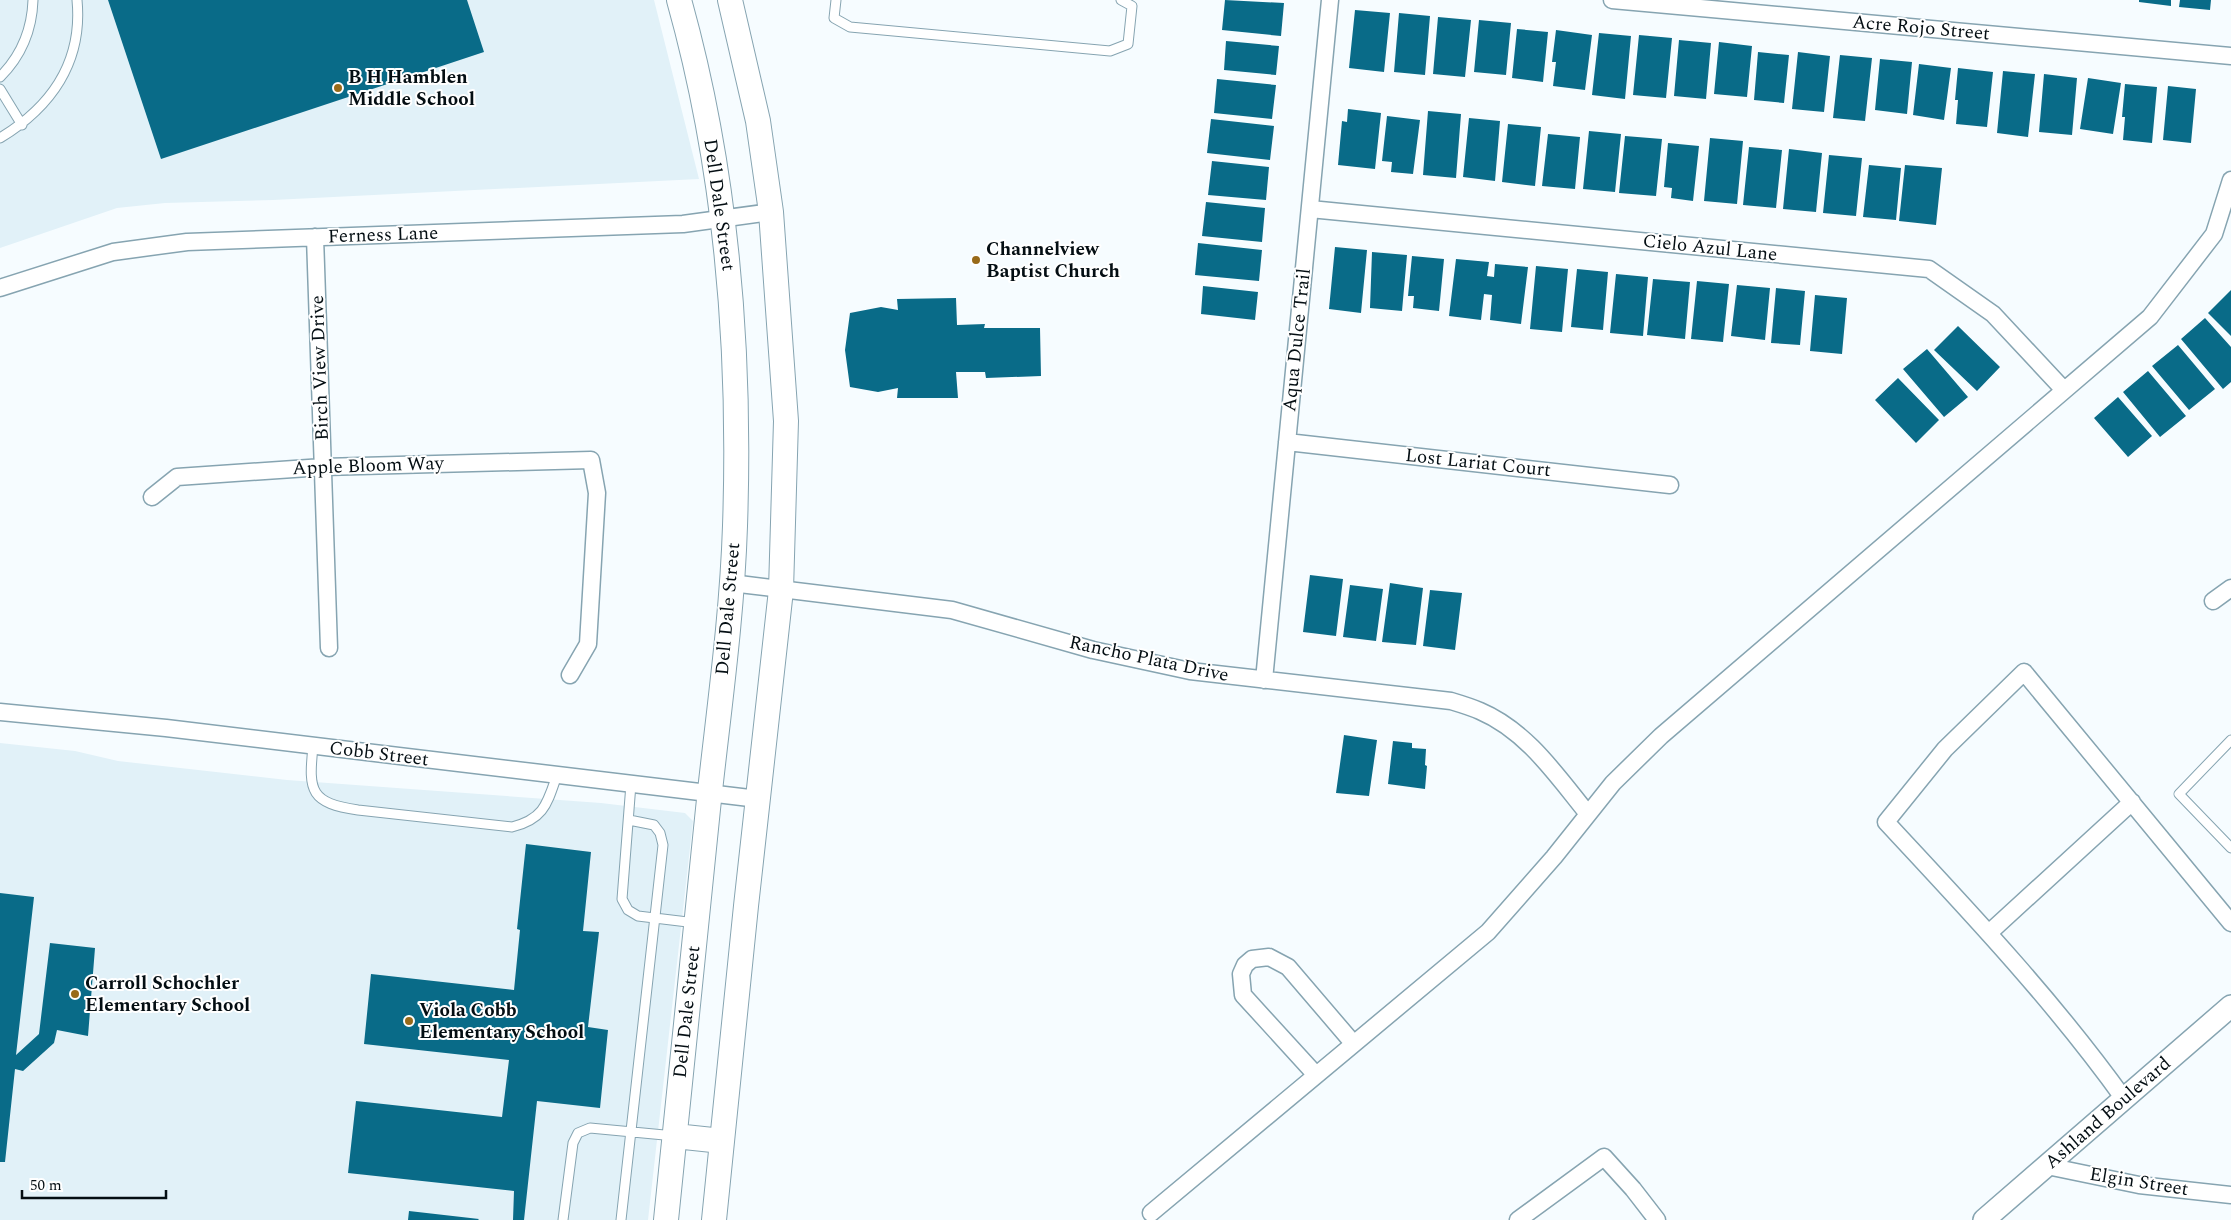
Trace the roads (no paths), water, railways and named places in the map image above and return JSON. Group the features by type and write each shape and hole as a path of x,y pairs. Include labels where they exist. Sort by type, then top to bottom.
{"main road":[{"name":"Dell Dale Street","path":"666,1220 731,583 735,527 736,407 724,218 707,124 679,0"},
{"path":"714,1220 781,590 786,421 771,212 758,121 730,0"},
{"path":"675,1136 722,1141"}],"street":[{"name":"Aqua Dulce Trail","path":"1264,680 1330,0"},
{"name":"Acre Rojo Street","path":"1612,0 2231,56"},
{"path":"1151,1213 1488,932 1554,857 1612,783 1661,736 2150,317 2214,234 2231,180"},
{"name":"Cielo Azul Lane","path":"1310,209 1929,269 1993,314 2064,390"},
{"name":"Ferness Lane","path":"0,288 77,262 150,245 187,242 683,224 771,212"},
{"name":"Birch View Drive","path":"316,237 329,648"},
{"name":"Lost Lariat Court","path":"1287,442 1670,485"},
{"name":"Apple Bloom Way","path":"152,497 176,477 323,466 591,460 596,493 588,644 570,675"},
{"name":"Rancho Plata Drive","path":"731,583 952,610 1093,650 1190,671 1451,701 1481,711 1512,730 1534,749 1588,814"},
{"path":"2213,601 2231,588"},
{"path":"2124,1099 2097,1061 1990,932 1886,822 1944,749 2024,672 2231,923"},
{"name":"Cobb Street","path":"0,712 166,728 758,799"},
{"path":"1990,932 2132,802"},
{"path":"1316,1075 1243,995 1241,974 1245,965 1252,959 1269,957 1288,967 1353,1043"},
{"name":"Ashland Boulevard","path":"1984,1220 2231,1006"},
{"path":"1518,1220 1604,1157 1633,1189 1657,1220"},
{"name":"Elgin Street","path":"2047,1166 2139,1185 2231,1195"}],"lane":[{"path":"0,77 12,66 30,29 32,0"},
{"path":"0,138 22,125 54,91 68,67 76,43 77,0"},
{"path":"836,0 834,18 850,27 1110,51 1128,44 1134,3 1121,0"},
{"path":"0,89 22,125"},
{"path":"2231,740 2179,794 2231,848"},
{"path":"313,747 311,784 319,797 335,806 358,810 512,827 529,823 540,814 547,804 557,775"},
{"path":"631,784 622,899 628,910 638,916 697,923"},
{"path":"622,1220 663,845 660,833 654,825 629,820"},
{"path":"563,1220 573,1143 578,1133 590,1128 675,1136"}],"place":[{"name":"B H Hamblen Middle School","path":"338,88"},
{"name":"Channelview Baptist Church","path":"976,260"},
{"name":"Carroll Schochler Elementary School","path":"75,994"},
{"name":"Viola Cobb Elementary School","path":"409,1021"}]}
